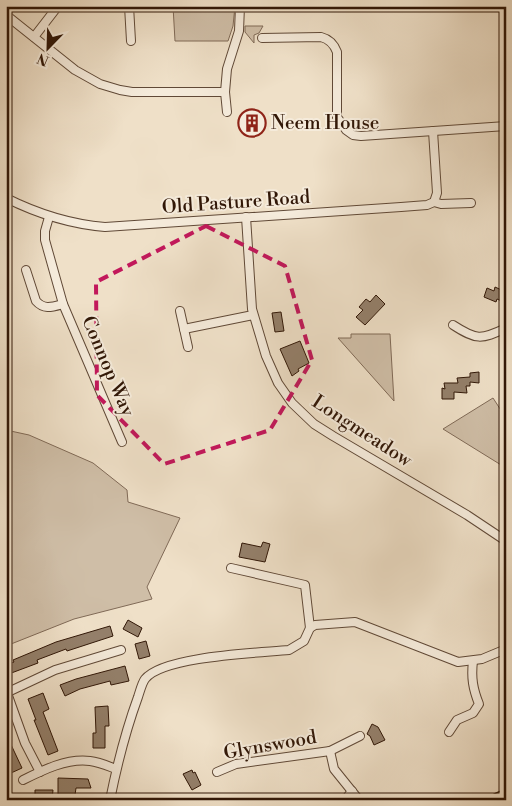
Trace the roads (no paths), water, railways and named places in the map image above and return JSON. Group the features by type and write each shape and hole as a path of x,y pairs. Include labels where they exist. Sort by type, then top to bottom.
{"main road":[{"path":"497,800 506,796"}],"street":[{"path":"34,37 50,19 58,6"},
{"path":"129,6 131,41"},
{"path":"227,112 225,92 228,61 239,31 240,6"},
{"path":"6,14 75,70 87,78 110,88 132,92 225,92"},
{"path":"262,38 321,38 329,40 338,52 337,117 342,126 350,133 361,136 506,126"},
{"path":"433,131 437,193 434,202"},
{"name":"Old Pasture Road","path":"6,198 49,217 77,224 105,227 416,206 434,202 441,204 471,203"},
{"name":"Connop Way","path":"49,217 45,231 45,240 63,304 122,442"},
{"name":"Longmeadow","path":"246,217 253,315 272,372 287,397 304,416 332,436 460,510 506,541"},
{"name":"Connop Way","path":"26,270 36,301 39,304 48,308 63,304"},
{"path":"180,311 188,347"},
{"path":"184,329 253,315"},
{"path":"452,326 472,337 494,334 506,328"},
{"path":"110,800 116,769 145,679 167,665 186,661 289,650 304,641 310,628 305,585 231,568"},
{"path":"310,628 315,625 355,622 458,662 482,659 506,648"},
{"path":"40,772 6,693 55,670 122,651"},
{"path":"448,732 457,720 473,712 480,704 472,688 473,661"},
{"name":"Glynswood","path":"216,772 236,764 330,751 360,736"},
{"name":"Glynswood","path":"330,751 334,769 359,800"},
{"path":"23,780 57,765 83,760 116,769"},
{"path":"345,800 352,791"}],"place":[{"name":"Neem House","path":"252,123"}]}
